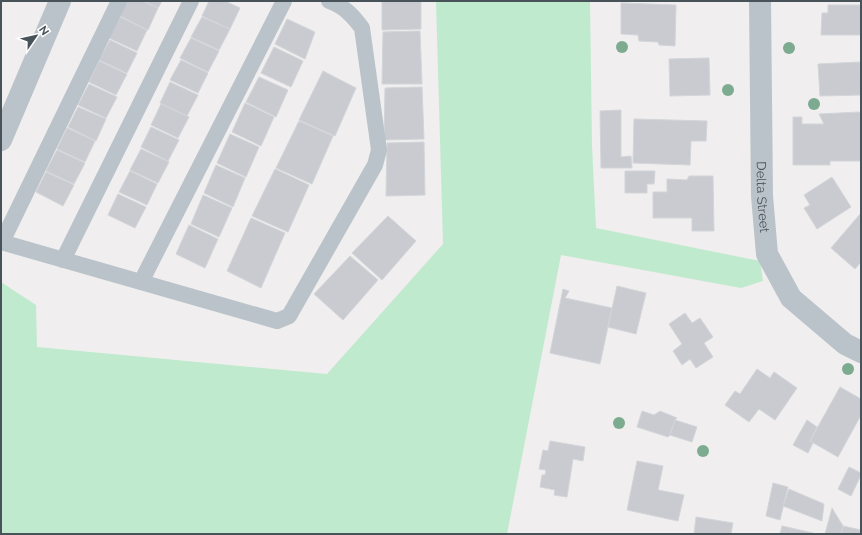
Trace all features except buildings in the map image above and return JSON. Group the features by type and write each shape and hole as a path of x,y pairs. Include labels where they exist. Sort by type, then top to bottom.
{"street":[{"path":"1,140 60,1"},
{"name":"Delta Street","path":"760,1 762,196 767,254 791,298 845,344 861,352"}],"lane":[{"path":"119,1 2,242 277,321 289,316 375,165 379,150 362,28 355,18 339,4 329,1"},
{"path":"63,260 192,1"},
{"path":"141,282 284,1"}],"green space":[{"path":"436,1 590,1 592,146 596,228 760,261 763,281 741,288 561,255 507,534 1,534 1,282 36,305 37,347 327,374 443,244"}]}
